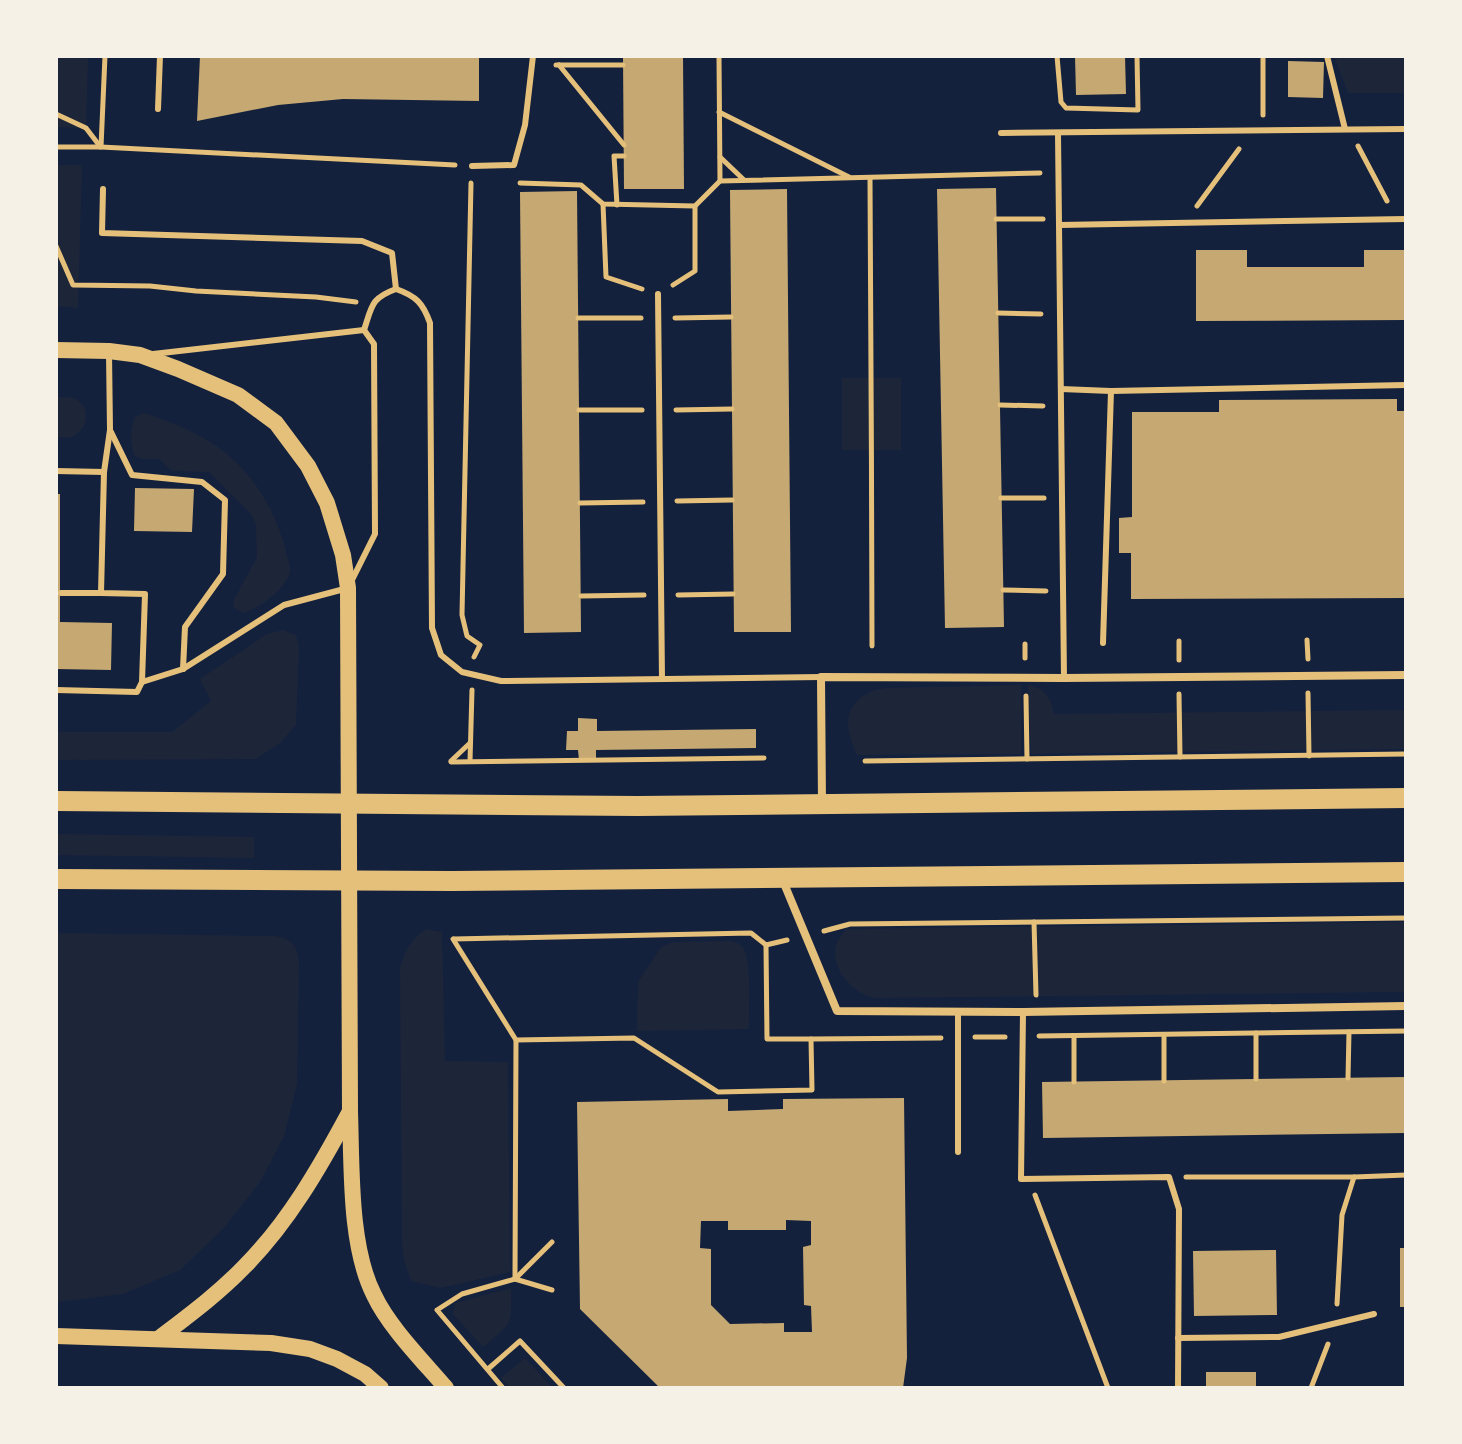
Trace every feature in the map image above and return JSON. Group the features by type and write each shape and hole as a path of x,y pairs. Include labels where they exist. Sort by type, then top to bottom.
{"main road":[{"path":"56,350 140,355 238,395 276,423 308,466 327,503 343,555 348,588 350,1112 357,1232 363,1267 374,1297 446,1388"},
{"path":"56,801 623,806 1406,798"},
{"path":"56,879 349,881 1406,872"},
{"path":"158,1339 218,1293 247,1265 311,1180 350,1112"},
{"path":"56,1336 271,1343 310,1349 365,1374 381,1388"}],"street":[{"path":"822,804 821,677 1406,675"},
{"path":"782,877 837,1011 1023,1012 1406,1006"}],"lane":[{"path":"158,109 160,56"},
{"path":"1327,56 1347,129"},
{"path":"472,166 514,165 525,125 533,60"},
{"path":"1001,133 1406,129"},
{"path":"1058,134 1064,678"},
{"path":"103,189 102,233 362,241 392,253 396,289"},
{"path":"1060,222 1406,219"},
{"path":"364,330 373,304 381,294 396,289 412,295 425,308 430,323 432,628 441,655 462,672 501,681 821,677"},
{"path":"658,294 662,679"},
{"path":"140,355 364,330"},
{"path":"142,682 183,669 284,605 348,588 375,534 374,344 364,330"},
{"path":"101,593 104,472 110,430 109,351"},
{"path":"1061,389 1111,391 1406,385"},
{"path":"1103,643 1111,391"},
{"path":"110,430 132,475 202,482 225,500 223,574 185,627 183,669"},
{"path":"56,471 104,472"},
{"path":"56,690 137,692 142,682 145,594 61,593"},
{"path":"958,1012 958,1152"},
{"path":"1023,1012 1021,1179 1169,1177 1179,1209 1178,1388"},
{"path":"1178,1338 1279,1337 1374,1314"}],"path":[{"path":"101,147 105,56"},
{"path":"719,56 720,181"},
{"path":"1057,56 1061,102 1066,108 1138,110 1137,56"},
{"path":"1263,56 1263,131"},
{"path":"533,60 559,65 623,65"},
{"path":"559,65 624,145"},
{"path":"719,112 850,178"},
{"path":"56,114 86,128 101,147"},
{"path":"1347,129 1397,219"},
{"path":"1185,222 1252,130"},
{"path":"56,147 472,166 462,615 467,636 480,645 474,657 470,761"},
{"path":"617,205 614,156 624,156"},
{"path":"720,157 745,180"},
{"path":"514,165 518,183 581,185 603,204 695,206"},
{"path":"603,204 606,277 658,294 695,271 695,206 720,181 1058,173"},
{"path":"870,178 872,646"},
{"path":"996,219 1060,222"},
{"path":"56,246 73,285 150,286 373,304"},
{"path":"998,313 1060,314"},
{"path":"578,318 731,317"},
{"path":"1000,405 1061,406"},
{"path":"579,410 732,409"},
{"path":"1001,498 1062,498"},
{"path":"580,503 732,500"},
{"path":"1003,590 1063,591"},
{"path":"581,596 733,594"},
{"path":"1025,644 1027,759"},
{"path":"470,742 451,762 764,758"},
{"path":"865,761 1406,754"},
{"path":"766,945 850,924 1406,918"},
{"path":"1034,922 1036,996"},
{"path":"515,1279 516,1040 453,939 751,933 766,945"},
{"path":"766,945 767,1039 811,1039"},
{"path":"1348,1078 1349,1032"},
{"path":"1256,1033 1256,1079"},
{"path":"1164,1035 1164,1081"},
{"path":"1074,1036 1074,1082"},
{"path":"516,1040 634,1038 676,1066"},
{"path":"1169,1177 1406,1175"},
{"path":"1311,1388 1336,1322 1342,1215 1354,1177"},
{"path":"1029,1179 1108,1388"},
{"path":"503,1388 437,1310 462,1294 515,1279 552,1242"},
{"path":"515,1279 552,1290"},
{"path":"488,1369 520,1341 564,1388"}],"shaded area":[{"path":"56,56 88,56 86,128 56,127"},
{"path":"1334,56 1406,56 1406,93 1348,93"},
{"path":"56,165 82,165 78,308 56,306"},
{"path":"842,378 901,378 901,450 842,450"},
{"path":"56,397 75,399 83,406 85,422 80,432 73,436 56,437"},
{"path":"144,413 192,432 225,452 244,470 267,503 283,539 290,569 279,590 257,607 243,613 233,607 257,557 256,525 251,514 209,472 172,471 159,459 141,459 134,455 132,426 135,417"},
{"path":"283,630 296,635 299,646 296,725 280,743 256,759 56,760 56,732 172,732 211,701 200,679 267,634"},
{"path":"1021,685 1021,754 857,755 848,721 853,706 872,691"},
{"path":"1028,685 1047,695 1054,714 1406,710 1406,749 1031,754"},
{"path":"56,834 254,837 254,858 56,855"},
{"path":"1406,922 1406,992 874,998 858,991 845,979 836,963 835,954 837,943 846,929"},
{"path":"426,929 442,932 445,1061 508,1062 510,1272 440,1288 411,1281 402,1240 400,967 410,945"},
{"path":"56,933 275,936 293,944 299,962 297,1084 284,1136 260,1182 224,1228 180,1270 123,1294 56,1302"},
{"path":"730,941 742,946 748,962 749,1029 637,1031 638,982 661,947 673,942"},
{"path":"511,1288 508,1323 483,1347 453,1314 455,1303"},
{"path":"525,1358 553,1388 510,1388 501,1378"}],"building":[{"path":"200,56 479,56 479,101 343,99 278,105 197,121"},
{"path":"623,56 683,56 684,189 624,189"},
{"path":"1075,56 1125,56 1126,94 1076,95"},
{"path":"1288,61 1324,62 1323,98 1288,97"},
{"path":"996,188 1004,627 945,628 937,189"},
{"path":"787,189 791,632 734,632 730,190"},
{"path":"577,191 581,632 524,633 520,192"},
{"path":"1196,250 1247,250 1247,267 1364,267 1364,250 1406,250 1406,320 1196,321"},
{"path":"1397,399 1397,411 1406,411 1406,598 1131,599 1131,553 1119,553 1119,518 1132,517 1132,412 1219,412 1219,400"},
{"path":"135,488 194,489 192,532 134,531"},
{"path":"56,494 60,494 60,622 112,623 111,670 56,669"},
{"path":"578,718 597,719 597,731 756,729 756,748 596,750 596,760 579,760 578,750 566,750 567,731 578,731"},
{"path":"1406,1077 1406,1133 1043,1138 1042,1082"},
{"path":"904,1098 907,1358 903,1388 660,1388 580,1309 577,1102 728,1099 728,1111 783,1109 783,1099","holes":["786,1220 811,1221 811,1245 803,1247 804,1305 811,1306 812,1332 784,1332 784,1323 730,1324 711,1305 711,1249 700,1248 701,1221 728,1221 728,1230 786,1230"]},
{"path":"1400,1248 1406,1248 1406,1307 1400,1307"},
{"path":"1276,1250 1277,1315 1194,1316 1193,1251"},
{"path":"1206,1372 1256,1372 1256,1388 1206,1388"}]}
